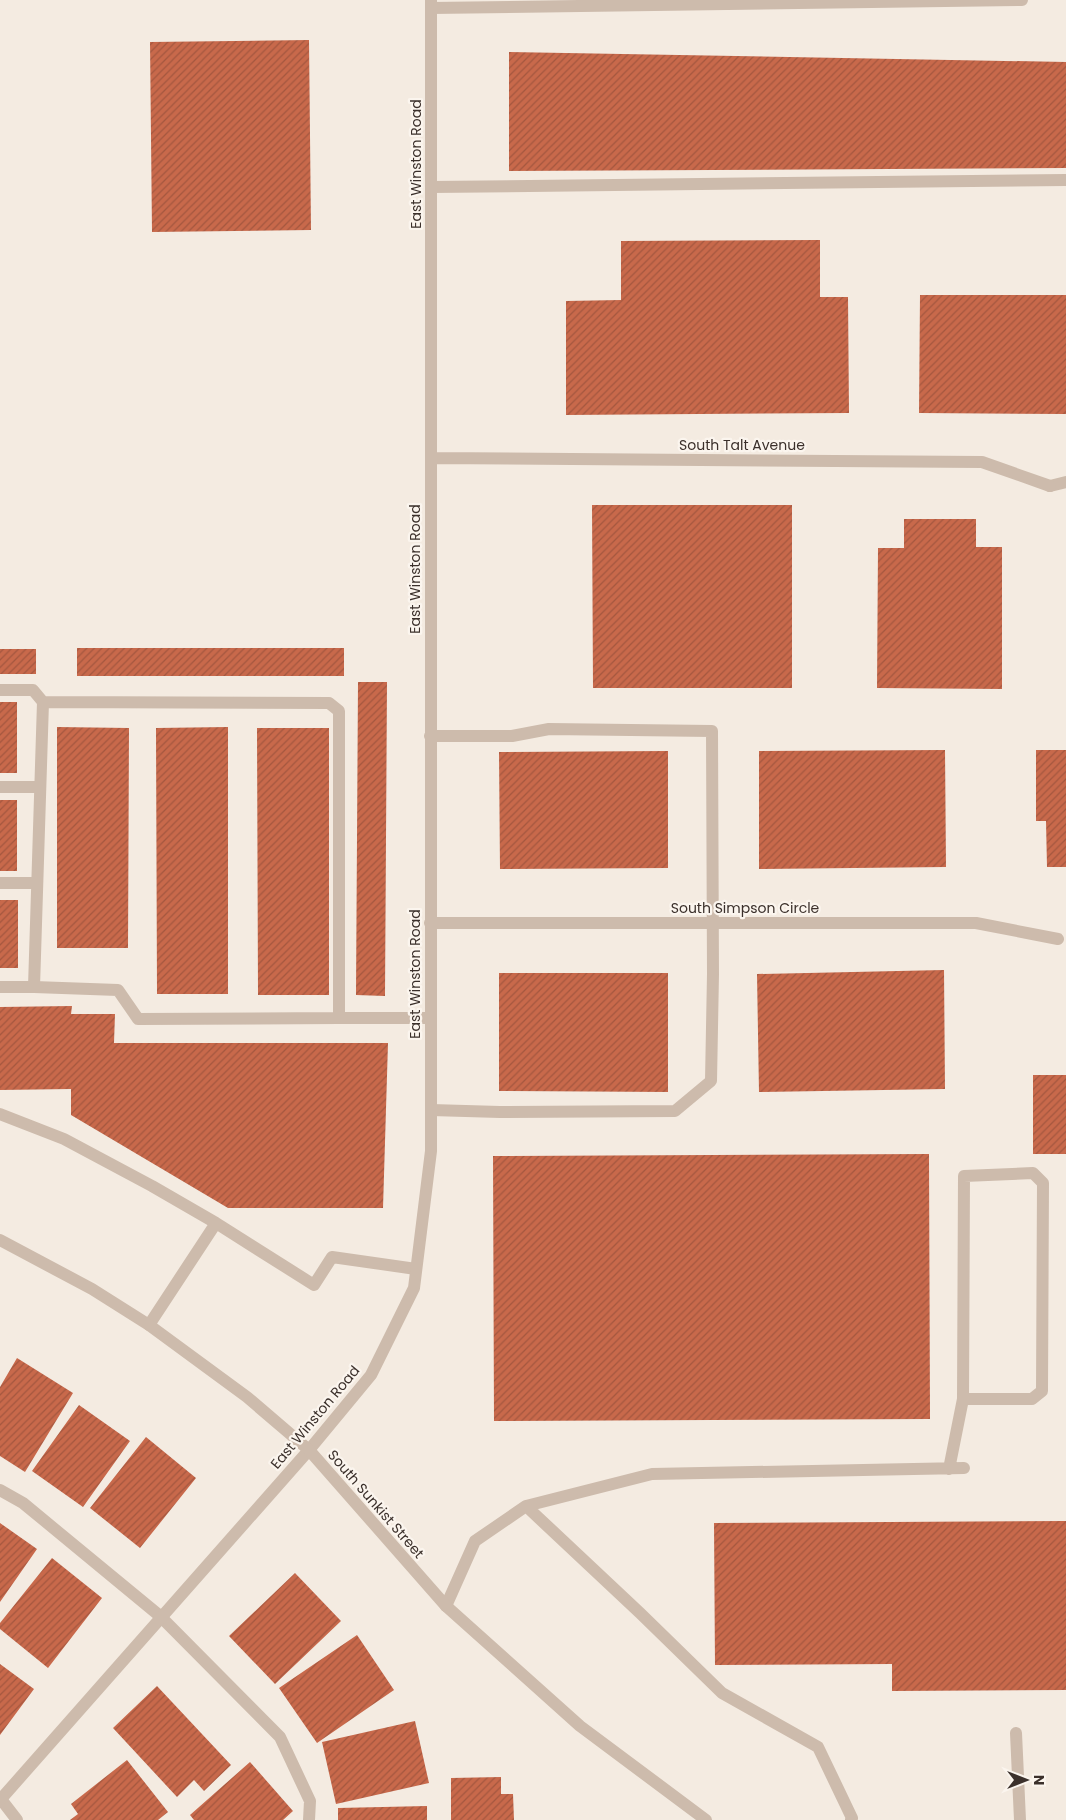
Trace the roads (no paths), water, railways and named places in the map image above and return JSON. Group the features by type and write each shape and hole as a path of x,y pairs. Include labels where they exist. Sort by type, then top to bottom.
{"street":[{"path":"431,4 1022,0"},
{"name":"East Winston Road","path":"0,1799 160,1616 309,1450 371,1375 414,1288 431,1151 431,4"},
{"path":"431,187 1066,180"},
{"name":"South Talt Avenue","path":"431,458 982,462 1050,486 1066,482"},
{"path":"0,690 33,690 42,702 34,987"},
{"path":"42,702 329,703 339,710 339,1018"},
{"path":"430,736 512,736 549,729 712,731 711,1081 675,1111 500,1112 431,1110"},
{"path":"0,787 40,787"},
{"path":"0,883 37,883"},
{"name":"South Simpson Circle","path":"430,923 976,923 1062,939"},
{"path":"0,987 118,990 138,1019 430,1018"},
{"path":"0,1114 64,1139 216,1223 314,1285 332,1257 416,1269"},
{"path":"949,1469 963,1399 964,1176 1033,1174 1043,1183 1042,1391 1032,1398 963,1399"},
{"path":"149,1325 216,1223"},
{"name":"South Sunkist Street","path":"0,1240 92,1289 149,1325 247,1397 309,1450 446,1606 580,1726 706,1820"},
{"path":"446,1606 475,1541 526,1506 652,1474 964,1468"},
{"path":"0,1490 23,1503 160,1616 280,1737 310,1801 309,1820"},
{"path":"526,1506 640,1612 722,1693 818,1747 852,1818 851,1820"},
{"path":"1016,1733 1020,1820"},
{"path":"0,1799 17,1820"}]}
